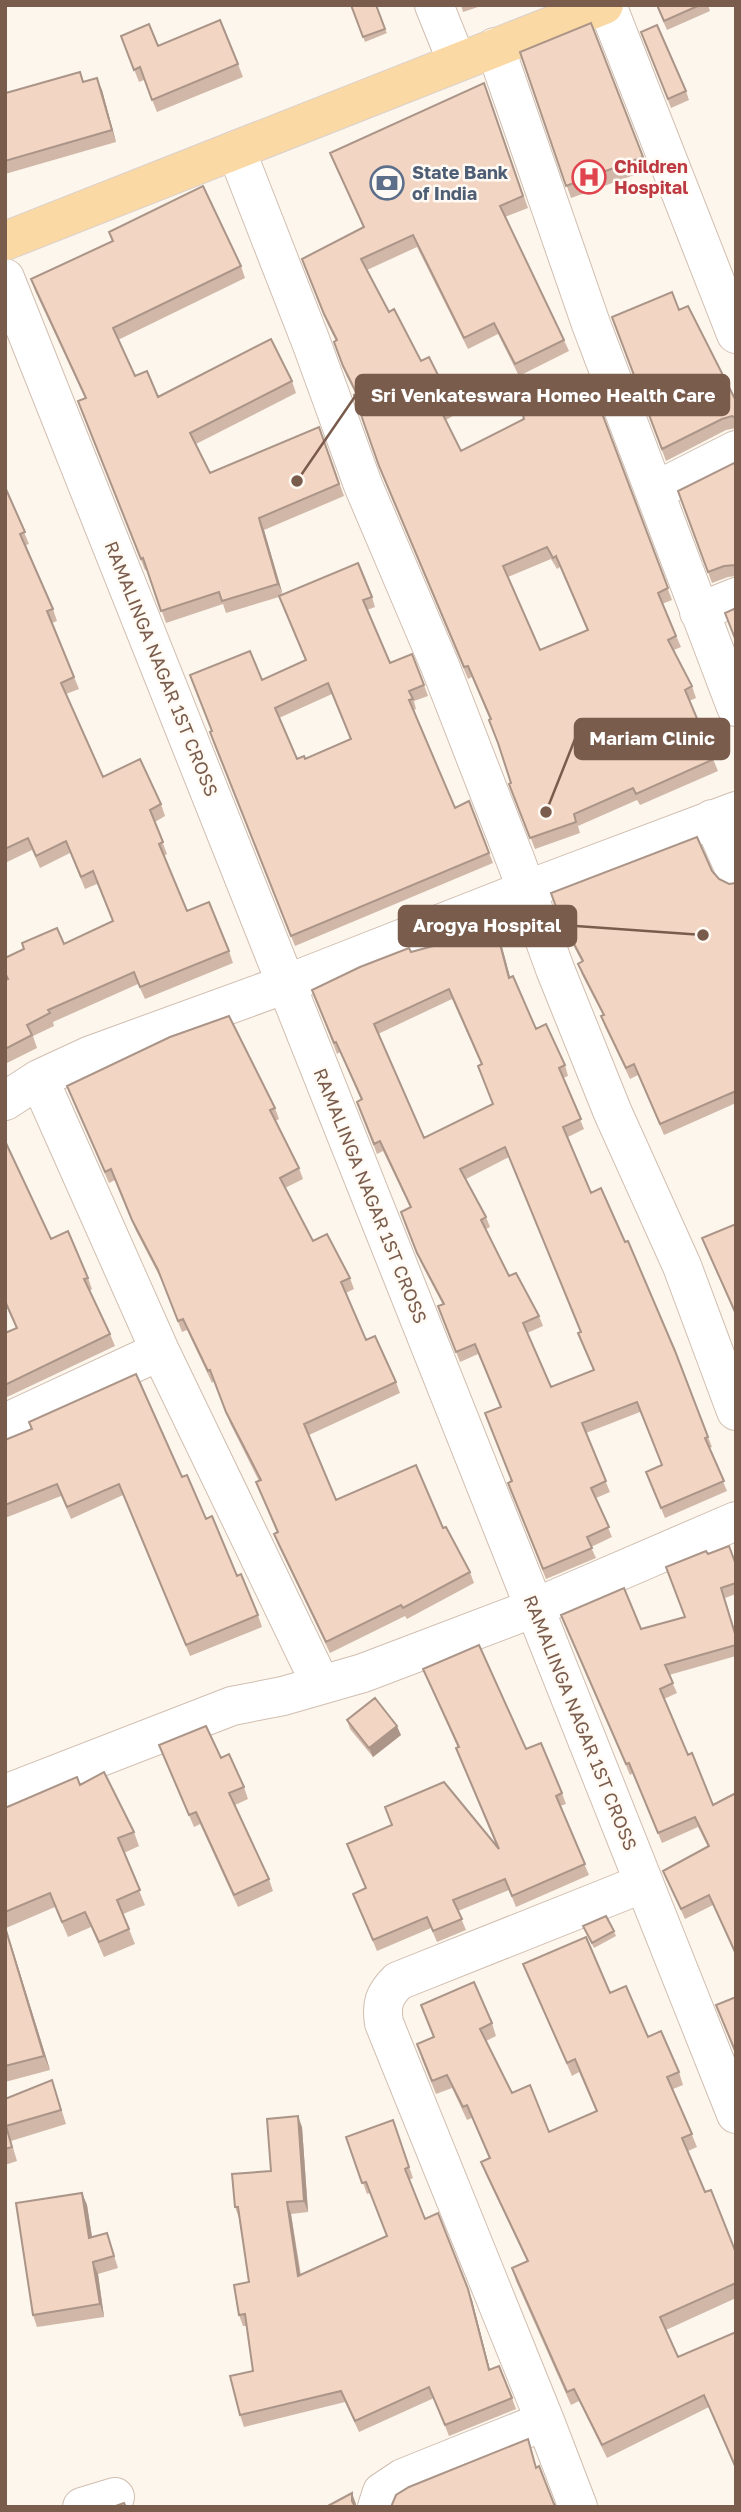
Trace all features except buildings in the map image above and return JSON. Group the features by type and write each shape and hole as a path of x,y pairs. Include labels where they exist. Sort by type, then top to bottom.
{"main road":[{"path":"5,241 606,5"}],"street":[{"path":"434,5 457,62"},
{"path":"606,5 736,334"},
{"path":"495,47 591,324 736,707"},
{"path":"236,150 363,485 440,666 555,969 613,1113 682,1266 736,1411"},
{"name":"RAMALINGA NAGAR 1ST CROSS","path":"5,278 644,1883 732,2094"},
{"path":"655,491 736,450"},
{"path":"699,612 736,597"},
{"path":"5,1101 39,1079 92,1055 286,984 724,815 736,873"},
{"path":"39,1079 160,1351 321,1685"},
{"path":"5,1423 160,1351"},
{"path":"7,1788 232,1706 283,1696 363,1673 534,1608 736,1521"},
{"path":"578,2507 384,2024 383,2000 398,1982 644,1883"},
{"path":"377,2507 382,2492 403,2478 545,2421"}],"place":[{"name":"Children Hospital","path":"589,177"},
{"name":"State Bank of India","path":"387,183"},
{"name":"Sri Venkateswara Homeo Health Care","path":"297,481"},
{"name":"Mariam Clinic","path":"546,812"},
{"name":"Arogya Hospital","path":"703,935"}]}
